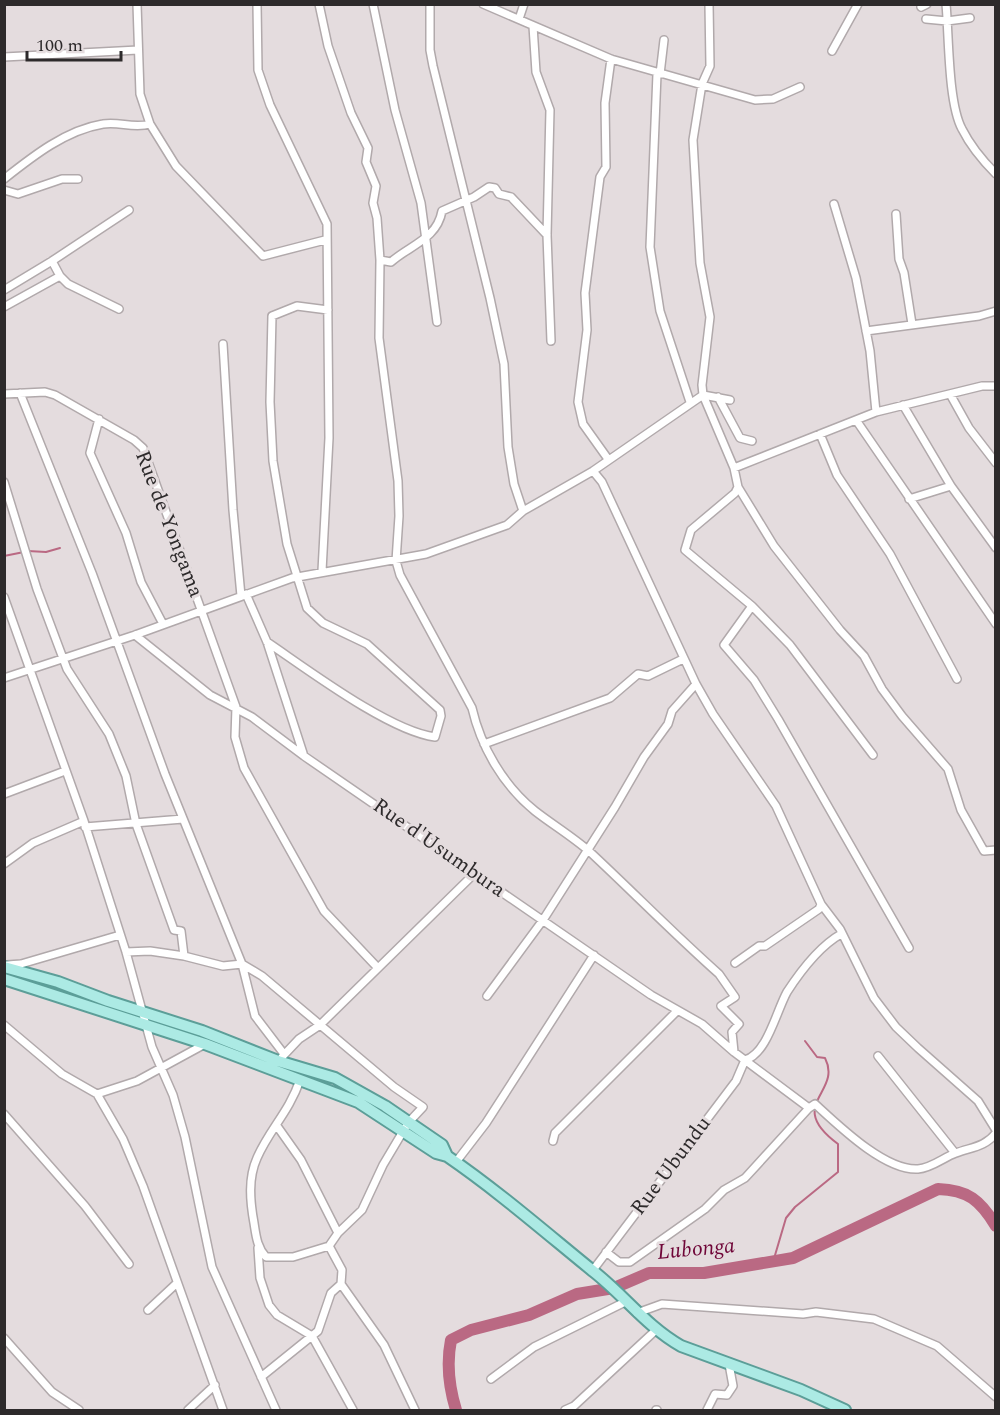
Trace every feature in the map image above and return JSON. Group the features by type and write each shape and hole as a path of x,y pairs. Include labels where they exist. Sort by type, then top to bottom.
{"main road":[{"path":"4,966 143,1011 278,1062 300,1080 360,1097"},
{"path":"4,979 205,1044 335,1078 406,1128 436,1154 452,1159 593,1270 656,1330 681,1346 801,1390 845,1410"}],"street":[{"path":"136,4 141,100 150,124 176,166 263,256 325,240"},
{"path":"257,4 258,70 270,105 327,224 325,240 329,438 322,571"},
{"path":"320,4 328,46 351,113 368,148 366,162 376,186 373,203 377,218 380,260 379,338 398,481 399,516 396,561 424,621 472,708 476,727 484,744 508,783 532,808 587,850 719,974 735,997 721,1006 739,1024 732,1032 734,1052"},
{"path":"373,4 394,110 422,203 437,322"},
{"path":"430,4 430,50 504,364 508,447 514,484 523,511"},
{"path":"483,4 611,59 658,74 763,101 800,87"},
{"path":"519,19 524,4"},
{"path":"709,4 710,66 702,84 693,140 700,263 710,317 703,394 734,468 738,487 780,555 864,656 882,689 948,769 961,810 984,851 996,850"},
{"path":"832,51 858,4"},
{"path":"946,4 955,103 961,129 982,160 996,174"},
{"path":"926,19 947,21 970,18"},
{"path":"533,26 536,72 550,110 547,235 551,341"},
{"path":"664,40 658,74 650,247 660,311 690,402"},
{"path":"4,57 138,50"},
{"path":"608,459 583,424 578,402 587,330 586,283 600,177 606,167 605,103 611,59"},
{"path":"4,178 34,155 88,128 104,124 137,128 150,124"},
{"path":"4,190 18,194 62,180 78,178"},
{"path":"380,260 391,262 405,250 428,238 440,222 442,211 489,187 495,188 499,194 511,197 547,235"},
{"path":"834,204 856,278 866,331 876,412"},
{"path":"4,290 129,210"},
{"path":"896,214 899,259 904,273 912,324"},
{"path":"52,261 60,276 86,294 119,309"},
{"path":"4,307 60,276"},
{"path":"267,642 302,667 371,709 410,731 435,737 441,716 440,710 367,644 313,616 307,608 283,526 273,461 272,316 297,306 328,310"},
{"path":"866,331 979,316 996,311"},
{"path":"223,344 233,510 244,595 267,642 304,756"},
{"path":"734,468 876,412 982,386 996,386"},
{"name":"Rue de Yongama","path":"4,394 45,392 99,419 143,448 237,707"},
{"path":"20,393 117,640 183,819 242,964 255,1016 278,1062 299,1039 320,1025 475,873"},
{"path":"4,678 135,635 298,576 396,561 426,554 507,525 523,511 593,471 703,394 729,400"},
{"path":"950,394 969,428 996,463"},
{"path":"717,396 740,438 752,441"},
{"path":"903,405 951,486 996,548"},
{"path":"99,419 90,453 126,533 141,582 163,624"},
{"path":"856,420 996,624"},
{"path":"820,434 837,475 890,554 957,679"},
{"path":"593,471 602,482 696,684 713,714 771,797 822,904 840,929 885,1014 918,1048 978,1101 996,1131 988,1142 955,1153 878,1056"},
{"path":"4,482 37,589 65,657 67,669 109,734 130,790 136,824 165,912 174,930 181,931 184,956"},
{"path":"909,499 951,486"},
{"path":"738,487 735,493 691,530 685,549 752,606 804,661 873,755"},
{"path":"4,597 85,824 126,952 145,1026 185,1137 212,1267 276,1410"},
{"path":"752,606 724,645 754,680 778,719 909,948"},
{"name":"Rue d'Usumbura","path":"135,635 210,695 237,707 304,756 543,920 677,1011 702,1024 734,1052 809,1108 815,1104 878,1156 898,1167 918,1169 955,1153"},
{"path":"484,744 610,699 638,674 648,676 683,659"},
{"path":"487,996 543,920 644,757 669,724 672,711 696,684"},
{"path":"237,707 236,737 244,768 324,911 377,967"},
{"path":"4,794 65,771"},
{"path":"4,864 33,843 85,824 136,824 183,819"},
{"path":"735,963 759,946 765,946 819,909 822,904"},
{"name":"Rue Ubundu","path":"593,1270 736,1081 745,1060 759,1053 787,993 806,967 831,940 841,934"},
{"path":"4,966 21,964 120,935"},
{"path":"126,952 150,951 184,956 223,966 242,964 262,976 394,1087 423,1107 406,1128 383,1165 362,1210 338,1233 330,1246 292,1257 266,1257 258,1248"},
{"path":"452,1159 486,1123 594,954"},
{"path":"553,1141 555,1133 586,1099 677,1011"},
{"path":"4,1025 62,1074 97,1094 123,1139 143,1186 224,1410"},
{"path":"97,1094 137,1081 205,1044"},
{"path":"300,1080 292,1104 257,1158 251,1185 250,1196 260,1278 269,1305 277,1315 312,1336 353,1410"},
{"path":"606,1252 619,1262 630,1262 705,1209 724,1190 745,1178 809,1108"},
{"path":"4,1114 85,1206 129,1264"},
{"path":"277,1126 301,1160 338,1233"},
{"path":"330,1246 342,1270 341,1284 384,1345 415,1410"},
{"path":"148,1310 177,1283"},
{"path":"261,1377 318,1331 331,1293 341,1284"},
{"path":"491,1379 534,1347 625,1302"},
{"path":"637,1313 662,1304 868,1318 937,1346 996,1397"},
{"path":"565,1410 574,1406 656,1330"},
{"path":"4,1338 52,1392 79,1410"},
{"path":"706,1410 715,1394 728,1395 734,1386 729,1364"},
{"path":"188,1410 215,1385"}],"waterway":[{"path":"28,551 46,552 60,548"},
{"path":"4,556 24,552"},
{"path":"773,1262 786,1218 795,1207 838,1172 838,1144 823,1130 816,1119 815,1108 827,1081 829,1070 825,1058 817,1057 805,1041"},
{"name":"Lubonga","path":"456,1410 449,1376 451,1340 471,1330 529,1315 577,1294 614,1288 649,1273 704,1273 793,1258 938,1189 965,1194 972,1198 979,1203 996,1226"}]}
